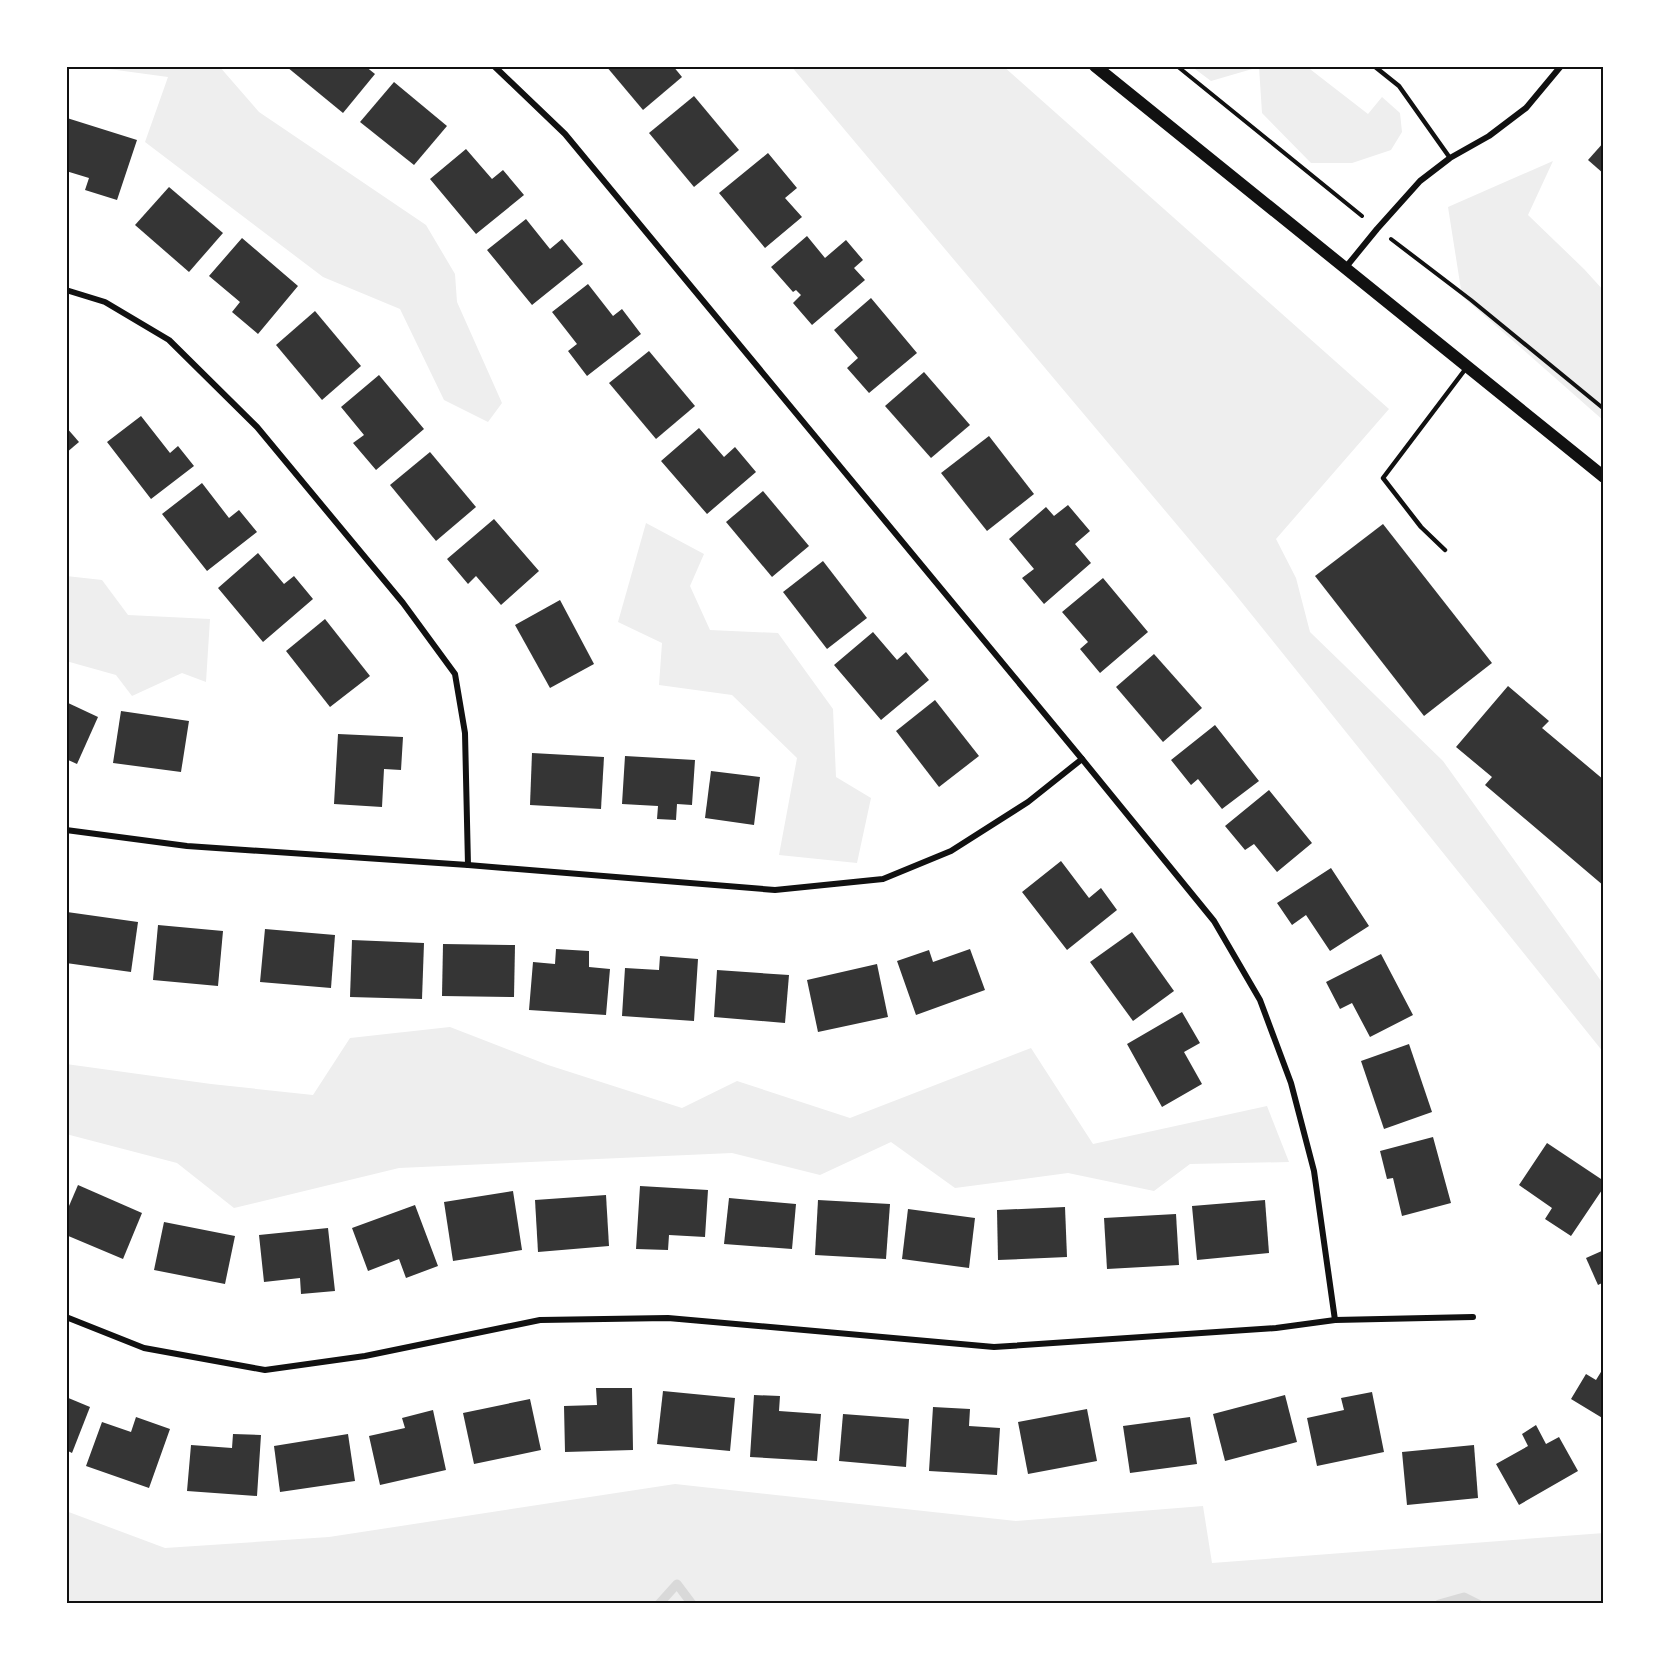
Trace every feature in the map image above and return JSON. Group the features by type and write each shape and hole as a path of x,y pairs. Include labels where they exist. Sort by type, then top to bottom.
{"main road":[{"path":"1095,66 1604,477"}],"street":[{"path":"494,66 565,134 1214,921 1260,1000 1291,1083 1314,1171 1335,1320"},
{"path":"1346,267 1420,182 1450,158 1489,136 1526,108 1561,66"},
{"path":"66,290 105,302 169,340 257,427 403,603 455,674 465,733 468,865"},
{"path":"66,830 187,846 468,865 775,890 883,879 951,851 1028,802 1082,759"},
{"path":"66,1317 144,1348 265,1370 364,1356 540,1320 668,1318 994,1347 1276,1328 1335,1320 1473,1317"}],"lane":[{"path":"1374,66 1399,86 1450,158"},
{"path":"1445,550 1421,527 1383,478 1468,367"}],"shaded area":[{"path":"103,66 219,66 259,112 426,225 455,274 457,302 502,403 488,422 444,400 400,309 323,277 145,142 168,77 109,69"},
{"path":"791,66 1003,66 1389,409 1276,539 1296,578 1310,632 1443,761 1604,985 1604,1053 1231,589"},
{"path":"1191,66 1306,66 1368,114 1382,97 1400,113 1402,132 1391,150 1352,163 1311,163 1262,113 1259,67 1211,81"},
{"path":"1553,161 1528,215 1604,291 1604,421 1462,296 1448,207"},
{"path":"646,523 704,554 690,586 710,630 778,633 833,709 836,777 871,798 857,863 779,855 797,758 732,695 659,685 662,643 618,622"},
{"path":"66,576 102,580 128,615 210,619 206,682 182,673 132,696 116,675 66,661"},
{"path":"450,1027 548,1065 682,1108 737,1081 850,1118 1031,1048 1093,1144 1267,1106 1289,1162 1190,1164 1154,1191 1068,1173 955,1188 891,1142 820,1175 732,1153 399,1168 234,1208 177,1163 66,1134 66,1064 313,1095 350,1038"},
{"path":"675,1484 1016,1521 1203,1506 1212,1563 1604,1533 1604,1604 66,1604 66,1511 165,1548 329,1537"}],"building":[{"path":"288,66 365,66 375,74 343,113"},
{"path":"606,66 673,66 682,77 643,110"},
{"path":"394,82 447,126 414,165 360,122"},
{"path":"694,96 739,150 694,187 649,133"},
{"path":"67,118 137,140 117,200 85,190 89,178 66,171"},
{"path":"1604,142 1604,174 1588,160"},
{"path":"466,149 492,179 503,170 524,195 476,234 430,179"},
{"path":"768,153 797,188 785,198 802,217 765,248 719,193"},
{"path":"169,187 223,233 189,272 135,225"},
{"path":"526,219 550,249 562,239 583,264 532,305 487,250"},
{"path":"807,236 825,258 846,240 863,260 854,268 865,280 812,325 793,303 801,295 796,290 793,292 771,267"},
{"path":"242,238 298,286 258,334 232,312 240,302 209,276"},
{"path":"588,284 613,316 622,309 641,334 587,376 568,351 577,344 552,312"},
{"path":"871,298 917,353 869,393 847,368 858,358 834,330"},
{"path":"315,311 361,366 322,400 276,345"},
{"path":"649,351 695,406 656,439 609,383"},
{"path":"924,372 970,425 931,458 885,406"},
{"path":"379,375 424,429 376,470 353,443 364,435 341,407"},
{"path":"141,416 170,453 178,446 194,466 151,499 107,442"},
{"path":"66,427 79,442 66,453"},
{"path":"699,428 724,457 735,447 756,472 707,514 661,461"},
{"path":"989,436 1034,494 987,531 941,473"},
{"path":"430,452 476,507 436,541 390,485"},
{"path":"202,483 229,518 239,510 257,532 207,571 162,514"},
{"path":"763,491 809,546 772,577 726,522"},
{"path":"1068,505 1090,531 1075,544 1091,563 1044,604 1022,578 1034,569 1009,539 1046,507 1054,516"},
{"path":"494,519 539,571 501,605 476,576 468,584 447,559"},
{"path":"1383,524 1492,663 1424,716 1315,576"},
{"path":"258,553 284,584 294,576 313,599 263,642 218,588"},
{"path":"823,561 867,618 827,649 783,592"},
{"path":"1103,578 1148,632 1100,673 1080,649 1088,642 1062,612"},
{"path":"560,600 594,664 550,688 515,625"},
{"path":"325,619 370,676 330,707 286,651"},
{"path":"873,632 897,660 906,652 929,680 881,720 834,665"},
{"path":"1154,654 1202,708 1163,742 1116,687"},
{"path":"1508,686 1549,721 1542,728 1604,780 1604,886 1485,785 1492,777 1456,747"},
{"path":"935,700 979,756 939,787 896,731"},
{"path":"66,702 98,717 77,764 66,759"},
{"path":"121,711 189,721 181,772 113,763"},
{"path":"1215,725 1259,781 1222,809 1198,779 1191,785 1171,760"},
{"path":"338,734 403,737 401,770 384,769 382,807 334,804"},
{"path":"532,753 604,757 601,809 530,805"},
{"path":"625,756 695,760 692,805 677,804 676,820 657,819 658,806 622,804"},
{"path":"711,771 760,777 754,825 705,818"},
{"path":"1269,790 1312,843 1277,872 1254,844 1245,850 1225,826"},
{"path":"1061,861 1089,898 1101,888 1117,910 1067,950 1022,892"},
{"path":"1331,868 1369,926 1330,951 1306,915 1292,925 1277,903"},
{"path":"67,912 138,922 131,972 66,963"},
{"path":"158,925 223,931 218,986 153,980"},
{"path":"265,929 335,935 331,988 260,982"},
{"path":"1132,932 1174,991 1133,1021 1090,962"},
{"path":"352,940 424,943 422,999 350,997"},
{"path":"443,944 515,945 514,997 442,996"},
{"path":"556,949 589,951 589,967 610,969 606,1015 529,1010 533,962 555,964"},
{"path":"970,949 985,990 916,1015 897,961 929,950 933,962"},
{"path":"1381,954 1413,1015 1370,1037 1352,1003 1340,1009 1326,982"},
{"path":"660,956 698,959 694,1021 622,1016 625,968 659,970"},
{"path":"877,964 888,1017 818,1032 807,980"},
{"path":"717,970 789,975 785,1023 714,1017"},
{"path":"1182,1012 1200,1043 1184,1052 1202,1084 1162,1107 1127,1044"},
{"path":"1409,1044 1432,1112 1384,1129 1361,1061"},
{"path":"1433,1137 1451,1203 1402,1216 1393,1178 1387,1179 1380,1151"},
{"path":"1547,1143 1604,1181 1604,1187 1571,1236 1545,1219 1552,1208 1519,1185"},
{"path":"78,1185 142,1213 123,1259 66,1235 66,1213"},
{"path":"640,1186 708,1190 705,1237 669,1235 668,1250 636,1249"},
{"path":"513,1191 522,1250 453,1261 444,1202"},
{"path":"606,1195 609,1246 538,1252 535,1200"},
{"path":"729,1198 796,1204 792,1249 724,1244"},
{"path":"818,1200 890,1204 886,1259 815,1255"},
{"path":"1265,1200 1269,1253 1197,1260 1192,1206"},
{"path":"415,1205 438,1266 406,1278 399,1259 368,1271 352,1228"},
{"path":"1065,1207 1067,1257 998,1260 997,1210"},
{"path":"908,1209 975,1218 969,1268 902,1259"},
{"path":"1176,1214 1179,1265 1107,1269 1104,1218"},
{"path":"164,1222 235,1236 225,1284 154,1270"},
{"path":"328,1228 335,1291 301,1294 300,1278 264,1282 259,1235"},
{"path":"1604,1250 1604,1282 1598,1285 1586,1258"},
{"path":"1604,1367 1604,1419 1571,1399 1586,1374 1596,1380"},
{"path":"596,1388 632,1388 633,1450 565,1452 564,1406 597,1405"},
{"path":"663,1391 735,1398 730,1451 657,1444"},
{"path":"1372,1392 1384,1452 1317,1466 1307,1418 1344,1410 1341,1398"},
{"path":"754,1395 780,1396 779,1411 821,1414 817,1461 750,1457"},
{"path":"1285,1395 1297,1442 1225,1461 1213,1414"},
{"path":"66,1397 90,1407 72,1453 66,1450"},
{"path":"530,1399 541,1450 474,1464 463,1413"},
{"path":"933,1407 970,1409 969,1426 1000,1428 997,1475 929,1471"},
{"path":"1087,1409 1097,1461 1028,1474 1018,1422"},
{"path":"433,1410 446,1470 380,1485 369,1436 405,1428 402,1418"},
{"path":"843,1414 909,1419 906,1467 839,1461"},
{"path":"136,1417 170,1429 149,1488 86,1466 102,1422 131,1432"},
{"path":"1190,1417 1197,1464 1130,1473 1123,1426"},
{"path":"1536,1425 1546,1444 1559,1437 1578,1471 1519,1505 1496,1464 1528,1446 1522,1434"},
{"path":"233,1434 261,1435 257,1496 187,1491 191,1445 232,1448"},
{"path":"348,1434 355,1481 280,1492 274,1446"},
{"path":"1474,1445 1478,1498 1407,1505 1402,1452"}],"waterway":[{"path":"659,1604 677,1584 692,1604"},
{"path":"1439,1604 1464,1597 1478,1604"}]}
